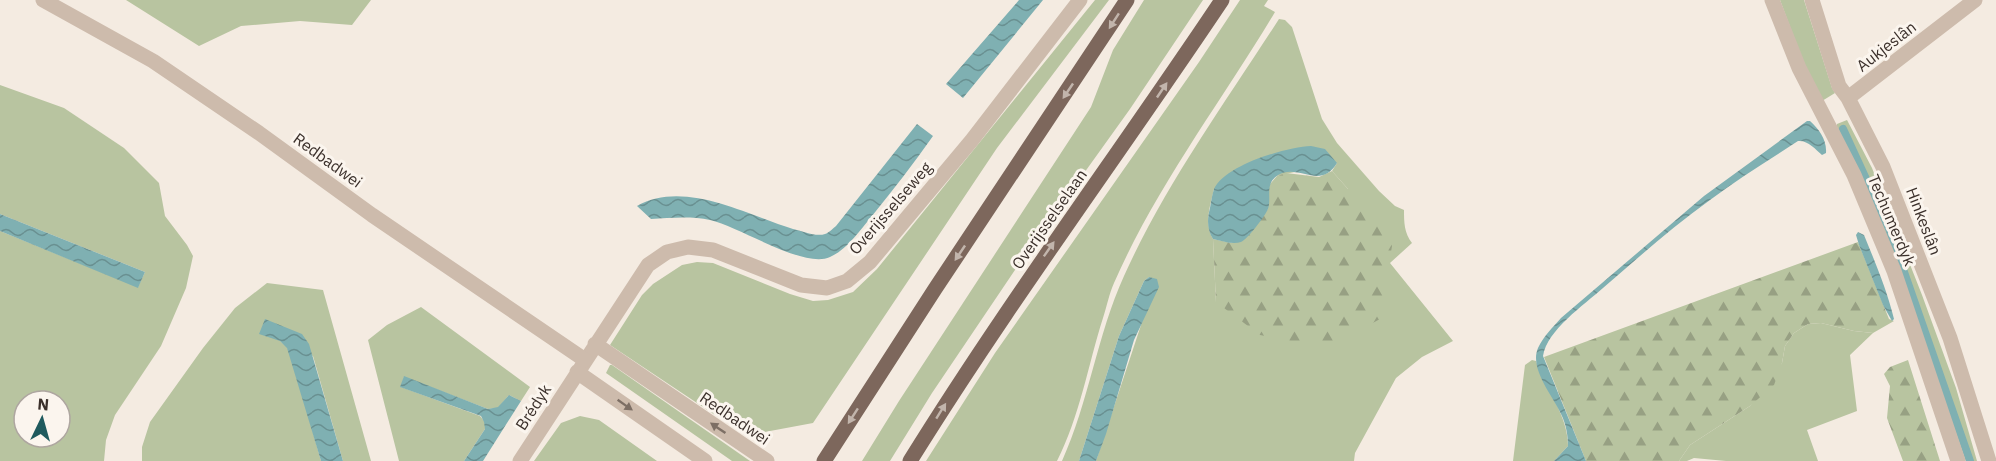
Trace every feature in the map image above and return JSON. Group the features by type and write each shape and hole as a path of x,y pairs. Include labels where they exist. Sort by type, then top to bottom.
{"main road":[{"path":"824,461 1127,0"},
{"name":"Overijsselselaan","path":"910,461 957,385 1034,270 1142,120 1222,0"}],"street":[{"name":"Redbadwei","path":"43,0 153,62 259,133 581,366 705,461"},
{"name":"Overijsselseweg","path":"581,366 648,265 667,252 688,247 713,250 801,285 827,288 847,281 870,262 965,148 1080,0"},
{"name":"Techumerdyk","path":"1772,0 1799,68 1854,175 1894,271 1958,461"},
{"name":"Hinkeslân","path":"1812,0 1839,86 1848,98 1883,167 1942,317 1989,461"},
{"name":"Aukjeslân","path":"1848,98 1975,0"},
{"name":"Redbadwei","path":"595,344 767,461"},
{"name":"Brédyk","path":"520,461 581,366"}],"green space":[{"path":"126,0 371,0 352,25 300,21 241,26 199,46"},
{"path":"1095,0 1109,0 997,148 813,423 760,433 718,417 610,345 642,295 653,284 682,265 697,262 713,263 813,301 828,300 853,292 877,269"},
{"path":"1144,0 1203,0 1130,109 1021,261 932,393 890,461 862,461 1091,107 1113,50"},
{"path":"1240,0 1268,0 1264,6 1275,12 1169,179 1131,247 1111,291 1078,408 1057,461 926,461 995,353"},
{"path":"1780,0 1804,0 1835,93 1822,101 1802,59"},
{"path":"1279,19 1285,20 1292,27 1322,119 1337,143 1379,191 1395,206 1404,210 1404,223 1412,243 1390,263 1453,341 1422,357 1396,378 1355,453 1354,461 1096,461 1143,319 1149,277 1144,281 1119,336 1079,461 1062,461 1079,416 1115,298 1140,242 1177,177","holes":["1337,163 1332,171 1348,189 1216,302 1213,239 1208,221 1214,189"]},
{"path":"0,85 64,108 124,148 159,183 165,216 193,256 186,288 161,346 115,415 106,440 104,461 0,461 0,231 138,287 145,272 0,214"},
{"path":"1847,120 1872,168 1922,295 1956,388 1977,461 1966,461 1895,259 1837,127 1837,124"},
{"path":"1332,171 1348,189 1374,210 1392,246 1380,319 1327,348 1260,335 1216,302 1213,239 1232,243 1268,209 1269,185 1277,176 1286,173 1319,177"},
{"path":"1858,242 1889,319 1894,321 1873,333 1821,323 1808,324 1794,333 1785,346 1774,385 1750,406 1690,445 1679,461 1586,461 1544,357"},
{"path":"267,283 323,290 371,461 343,461 313,356 280,341 287,347 292,358 321,461 142,461 142,447 150,422 235,308"},
{"path":"421,307 530,387 521,401 509,395 498,408 488,409 404,377 401,387 480,416 485,422 485,429 464,461 399,461 368,340 387,325"},
{"path":"1821,323 1873,333 1850,355 1857,411 1807,430 1818,461 1726,461 1694,458 1679,461 1690,445 1750,406 1782,363 1785,346 1794,333 1808,324"},
{"path":"1532,360 1536,361 1556,403 1567,435 1568,446 1554,461 1513,461 1525,365"},
{"path":"1908,360 1940,461 1903,461 1887,418 1890,386 1884,374 1890,367"},
{"path":"610,365 750,461 732,461 606,373"},
{"path":"580,416 599,420 657,461 534,461 561,423"}],"water":[{"path":"1019,0 1043,0 963,98 946,84"},
{"path":"1810,121 1822,135 1826,153 1822,155 1808,143 1798,141 1742,177 1655,243 1577,310 1551,337 1543,356 1586,461 1554,461 1568,446 1568,442 1563,418 1543,382 1537,365 1538,348 1545,336 1561,318 1704,196"},
{"path":"917,124 933,136 858,233 848,244 830,257 818,259 804,257 710,220 651,219 637,206 655,199 675,196 695,198 736,208 793,229 813,234 825,234 836,226"},
{"path":"1311,146 1325,149 1337,163 1330,171 1316,176 1294,172 1278,175 1271,182 1268,209 1248,237 1235,243 1213,239 1208,216 1214,189 1220,180 1230,172 1257,159"},
{"path":"0,214 145,272 138,288 0,231"},
{"path":"1858,232 1864,235 1880,276 1894,319 1892,321 1883,305 1859,245 1856,235"},
{"path":"1149,277 1157,279 1159,287 1134,340 1096,461 1079,461 1119,336 1144,281"},
{"path":"265,319 302,334 309,344 343,461 321,461 287,348 280,341 259,334"},
{"path":"404,376 488,409 498,407 509,395 521,401 483,461 464,461 485,429 481,416 400,387"}],"waterway":[{"path":"1843,129 1889,229 1970,461"}]}
